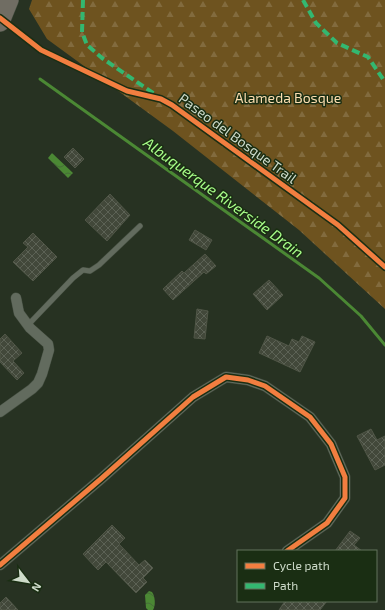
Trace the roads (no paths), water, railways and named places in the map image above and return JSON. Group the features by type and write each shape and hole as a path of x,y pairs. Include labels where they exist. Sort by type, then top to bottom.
{"highway":[{"path":"0,22 9,0"}],"street":[{"path":"0,412 38,383 49,350 48,344 28,325 19,313 16,298"},
{"path":"0,565 102,478 193,397 226,377 248,380 265,386 310,417 331,444 345,477 345,498 327,522 288,550"}],"lane":[{"path":"28,325 72,278 83,270 90,271 99,265 140,226"}],"water":[{"path":"52,153 73,173 68,178 48,158"},
{"path":"149,591 152,592 154,598 155,606 153,610 148,610 146,608 145,595"}],"waterway":[{"name":"Albuquerque Riverside Drain","path":"40,79 319,278 361,316 385,345"}],"park label":[{"name":"Alameda Bosque","path":"288,97"}]}
